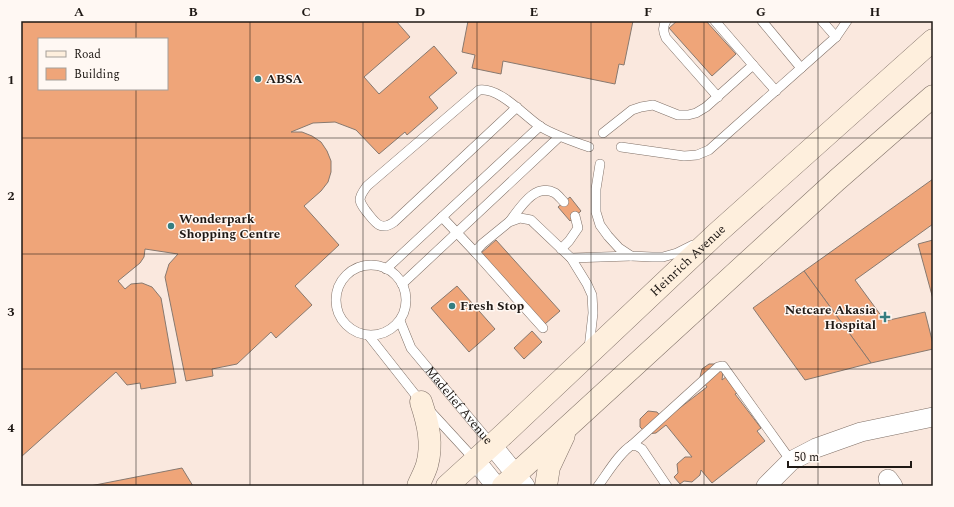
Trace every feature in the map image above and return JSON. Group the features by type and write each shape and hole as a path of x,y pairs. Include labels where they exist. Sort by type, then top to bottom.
{"street":[{"name":"Heinrich Avenue","path":"447,486 716,234 933,40"},
{"path":"515,482 568,426 837,180 933,96"},
{"path":"418,486 427,466 430,437 421,402"},
{"path":"766,486 791,461 816,448 861,432 933,417"},
{"path":"546,486 549,467 568,426"},
{"name":"Madelief Avenue","path":"492,445 515,482"},
{"name":"Madelief Avenue","path":"475,460 496,486"}],"lane":[{"path":"666,21 663,29 666,38 718,97"},
{"path":"714,21 776,91"},
{"path":"762,21 801,68"},
{"path":"822,21 836,37"},
{"path":"622,147 684,156 697,155 709,150 836,37 847,21"},
{"path":"603,133 632,110 641,107 653,105 678,116 696,113 718,97 753,65"},
{"path":"517,107 388,226 380,225 374,221 361,204 361,196 367,186 479,90 493,92 517,107 540,126 559,137 589,147"},
{"path":"386,268 540,126"},
{"path":"402,284 559,137"},
{"path":"600,164 596,189 596,212 600,225 619,248 630,256"},
{"path":"475,252 482,244 509,222 525,201 537,192 544,190 554,193 564,202"},
{"path":"561,249 578,228 575,216"},
{"path":"442,217 543,328"},
{"path":"509,222 520,218 531,220 571,258 587,284 592,295 593,312 589,354"},
{"path":"571,258 663,256 677,253 716,234"},
{"path":"376,265 386,268 396,275 402,284 406,294 404,313 400,321 392,330 369,336 359,334 348,326 341,318 337,306 337,295 340,284 346,276 355,269 376,265"},
{"name":"Madelief Avenue","path":"400,321 411,348 492,445"},
{"name":"Madelief Avenue","path":"369,336 421,402 475,460"},
{"path":"598,486 627,448 720,366 724,366 727,370 791,461"},
{"path":"632,445 642,449 663,485"}],"building":[{"name":"Wonderpark Shopping Centre","path":"21,21 396,21 410,37 364,77 379,94 434,46 457,73 429,97 438,108 407,135 405,132 379,154 356,130 335,122 313,123 291,132 302,132 321,142 331,161 331,172 328,182 321,191 304,206 339,245 295,286 312,305 276,338 271,332 237,364 212,369 213,376 186,381 165,277 169,264 178,254 145,249 144,257 140,263 118,281 125,289 131,284 142,283 152,287 161,298 176,383 141,389 140,383 127,385 116,372 21,457"},
{"path":"468,21 633,21 624,65 619,64 615,84 503,61 501,74 472,68 475,55 462,52"},
{"path":"677,21 706,21 736,54 712,76 669,28"},
{"path":"933,179 933,224 855,280 885,321 925,312 933,349 871,363 804,271"},
{"path":"570,197 581,211 570,221 558,207"},
{"path":"496,240 560,311 545,324 481,253"},
{"path":"933,240 933,299 918,244"},
{"path":"804,271 871,363 805,380 753,308"},
{"path":"457,286 495,329 469,352 431,308"},
{"path":"532,331 542,342 524,359 514,348"},
{"path":"709,364 718,364 723,371 722,380 727,376 739,392 735,394 761,428 757,431 765,441 712,483 701,470 700,475 692,482 684,481 680,484 674,477 678,473 677,464 685,457 692,457 666,425 656,433 647,434 640,427 640,419 648,411 657,412 664,420 707,387 700,377 702,369"},
{"path":"182,468 193,486 90,486"}],"place":[{"name":"ABSA","path":"258,79"},
{"name":"Wonderpark Shopping Centre","path":"171,226"},
{"name":"Fresh Stop","path":"452,306"},
{"name":"Netcare Akasia Hospital","path":"885,317"}]}
